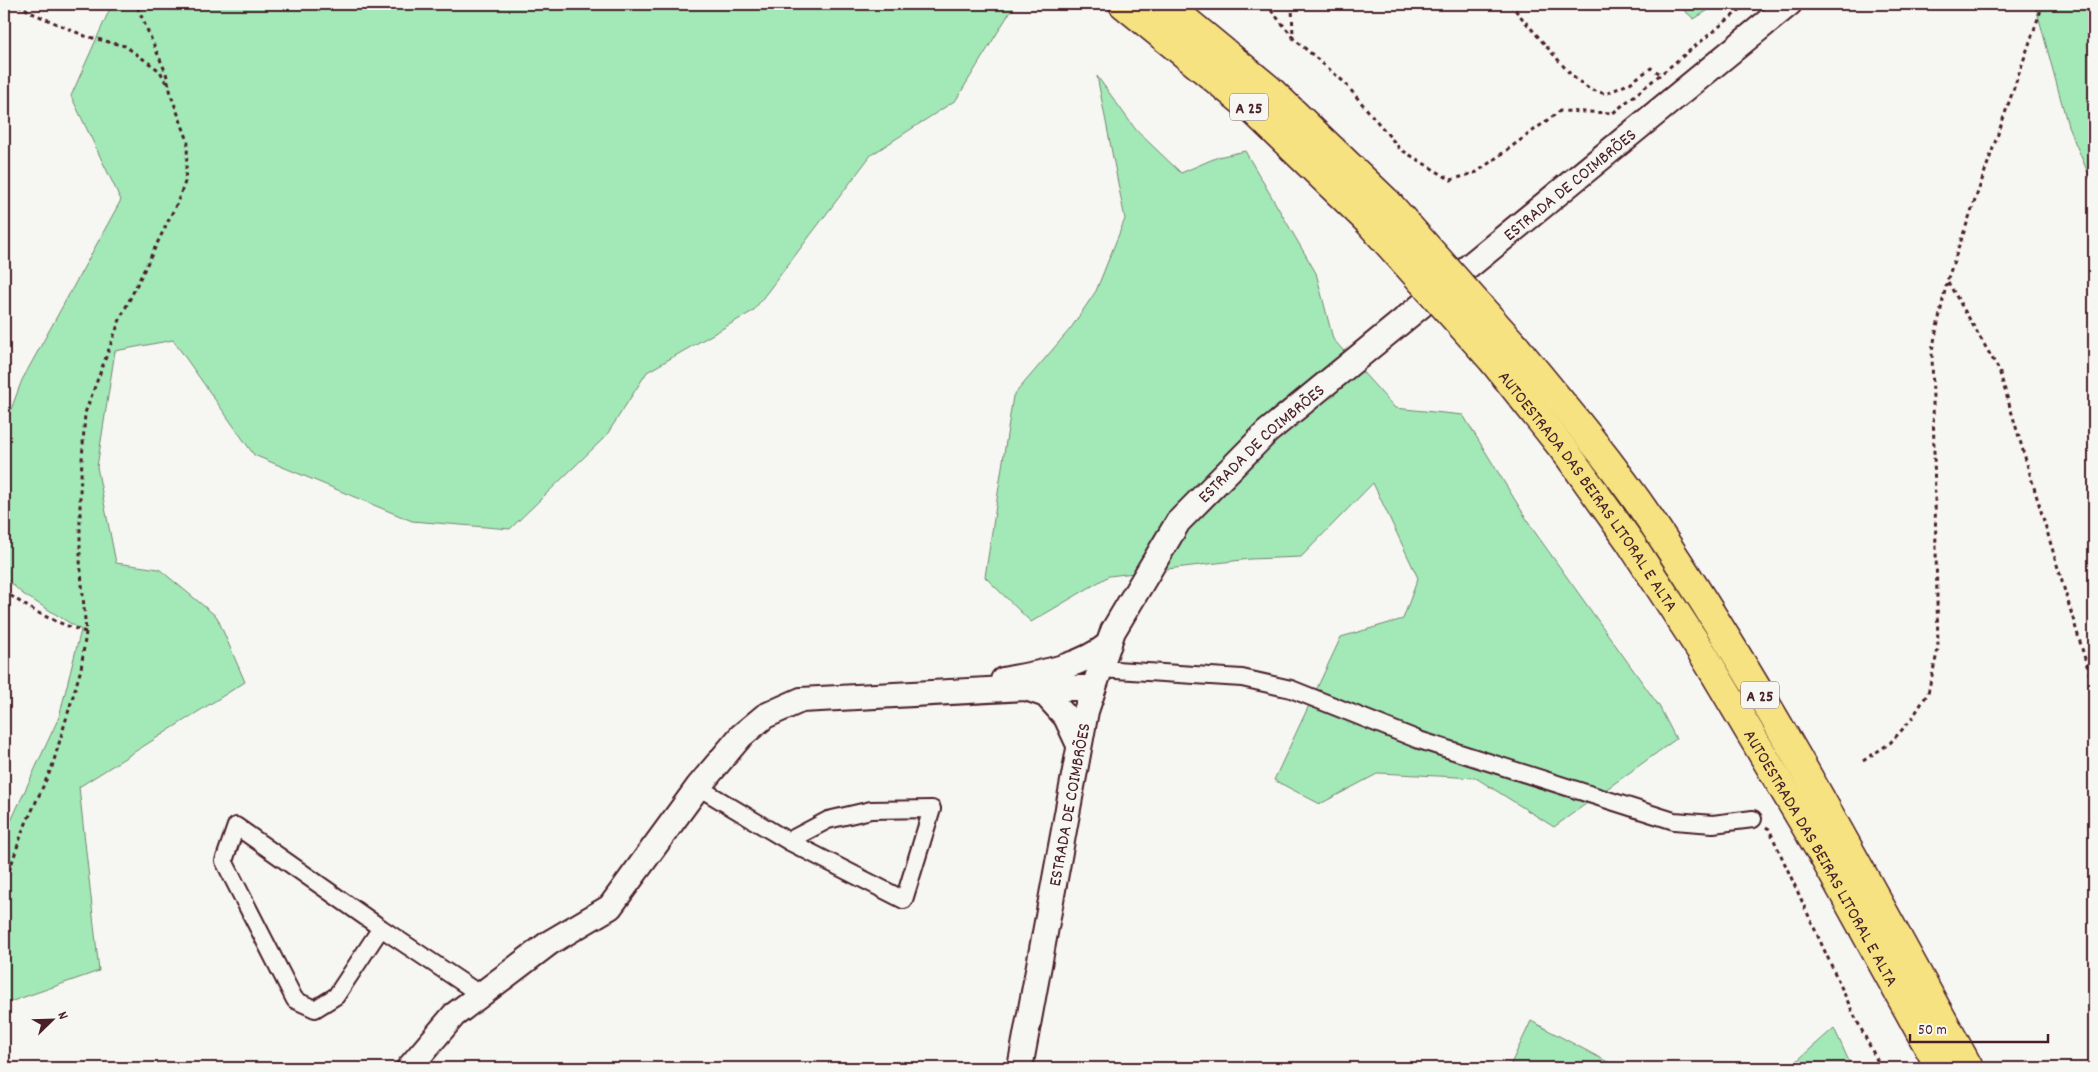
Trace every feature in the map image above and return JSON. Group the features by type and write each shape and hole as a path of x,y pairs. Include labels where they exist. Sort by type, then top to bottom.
{"highway":[{"name":"AUTOESTRADA DAS BEIRAS LITORAL E ALTA","path":"1122,4 1253,110 1367,220 1494,362 1568,456 1630,542 1705,657 1822,854 1940,1068"},
{"name":"AUTOESTRADA DAS BEIRAS LITORAL E ALTA","path":"1166,4 1269,89 1388,202 1514,345 1590,437 1651,521 1728,640 1845,840 1969,1068"}],"street":[{"name":"ESTRADA DE COIMBRÕES","path":"1020,1068 1079,745 1097,679 1114,631 1178,522 1266,432 1789,4"},
{"path":"936,692 1048,671 1097,654 1109,644"},
{"path":"409,1068 454,1015 549,943 610,907 698,787 741,736 765,716 801,700 1026,688 1097,679 1242,678 1283,687 1419,740 1674,821 1713,824 1753,818"},
{"path":"1026,688 1046,695 1066,717 1079,745"},
{"path":"698,787 788,841 904,900 932,809 871,810 828,820 788,841"},
{"path":"381,928 336,996 315,1009 295,1000 224,861 236,826 381,928 481,994"}],"path":[{"path":"18,4 32,13 84,36 125,46 160,72 170,91"},
{"path":"4,886 22,830 52,767 81,669 86,632 80,560 80,492 85,413 121,317 177,203 185,182 188,142 170,91 166,72 136,4"},
{"path":"1266,4 1293,38 1344,82 1400,149 1451,180 1477,172 1560,111 1613,113 1659,73 1747,4"},
{"path":"1292,4 1293,38"},
{"path":"1510,4 1572,76 1589,89 1606,94 1630,83 1651,68 1659,73"},
{"path":"1864,761 1890,743 1911,720 1928,693 1938,649 1932,351 1947,281 2043,4"},
{"path":"1947,281 1999,370 2094,689"},
{"path":"4,591 24,606 53,622 86,632"},
{"path":"1753,818 1769,829 1853,1013 1881,1068"}],"green space":[{"path":"112,4 1015,4 956,100 871,155 753,311 647,372 606,436 510,529 412,521 254,455 173,340 115,351 97,467 116,563 159,569 217,617 245,682 79,787 99,971 4,1004 4,836 59,717 81,630 23,594 4,577 4,428 22,380 121,200 71,96"},
{"path":"1677,4 1718,4 1694,19"},
{"path":"2035,4 2094,4 2094,187 2068,126"},
{"path":"1097,76 1136,130 1181,173 1218,157 1245,151 1316,273 1333,339 1395,408 1463,415 1534,531 1659,706 1676,739 1554,827 1476,778 1379,773 1320,804 1274,780 1341,637 1403,619 1418,578 1373,483 1301,557 1250,559 1109,576 1031,622 985,577 1013,396 1071,328 1096,291 1125,219"},
{"path":"1531,1021 1619,1068 1509,1068"},
{"path":"1834,1028 1852,1068 1789,1068"}]}
